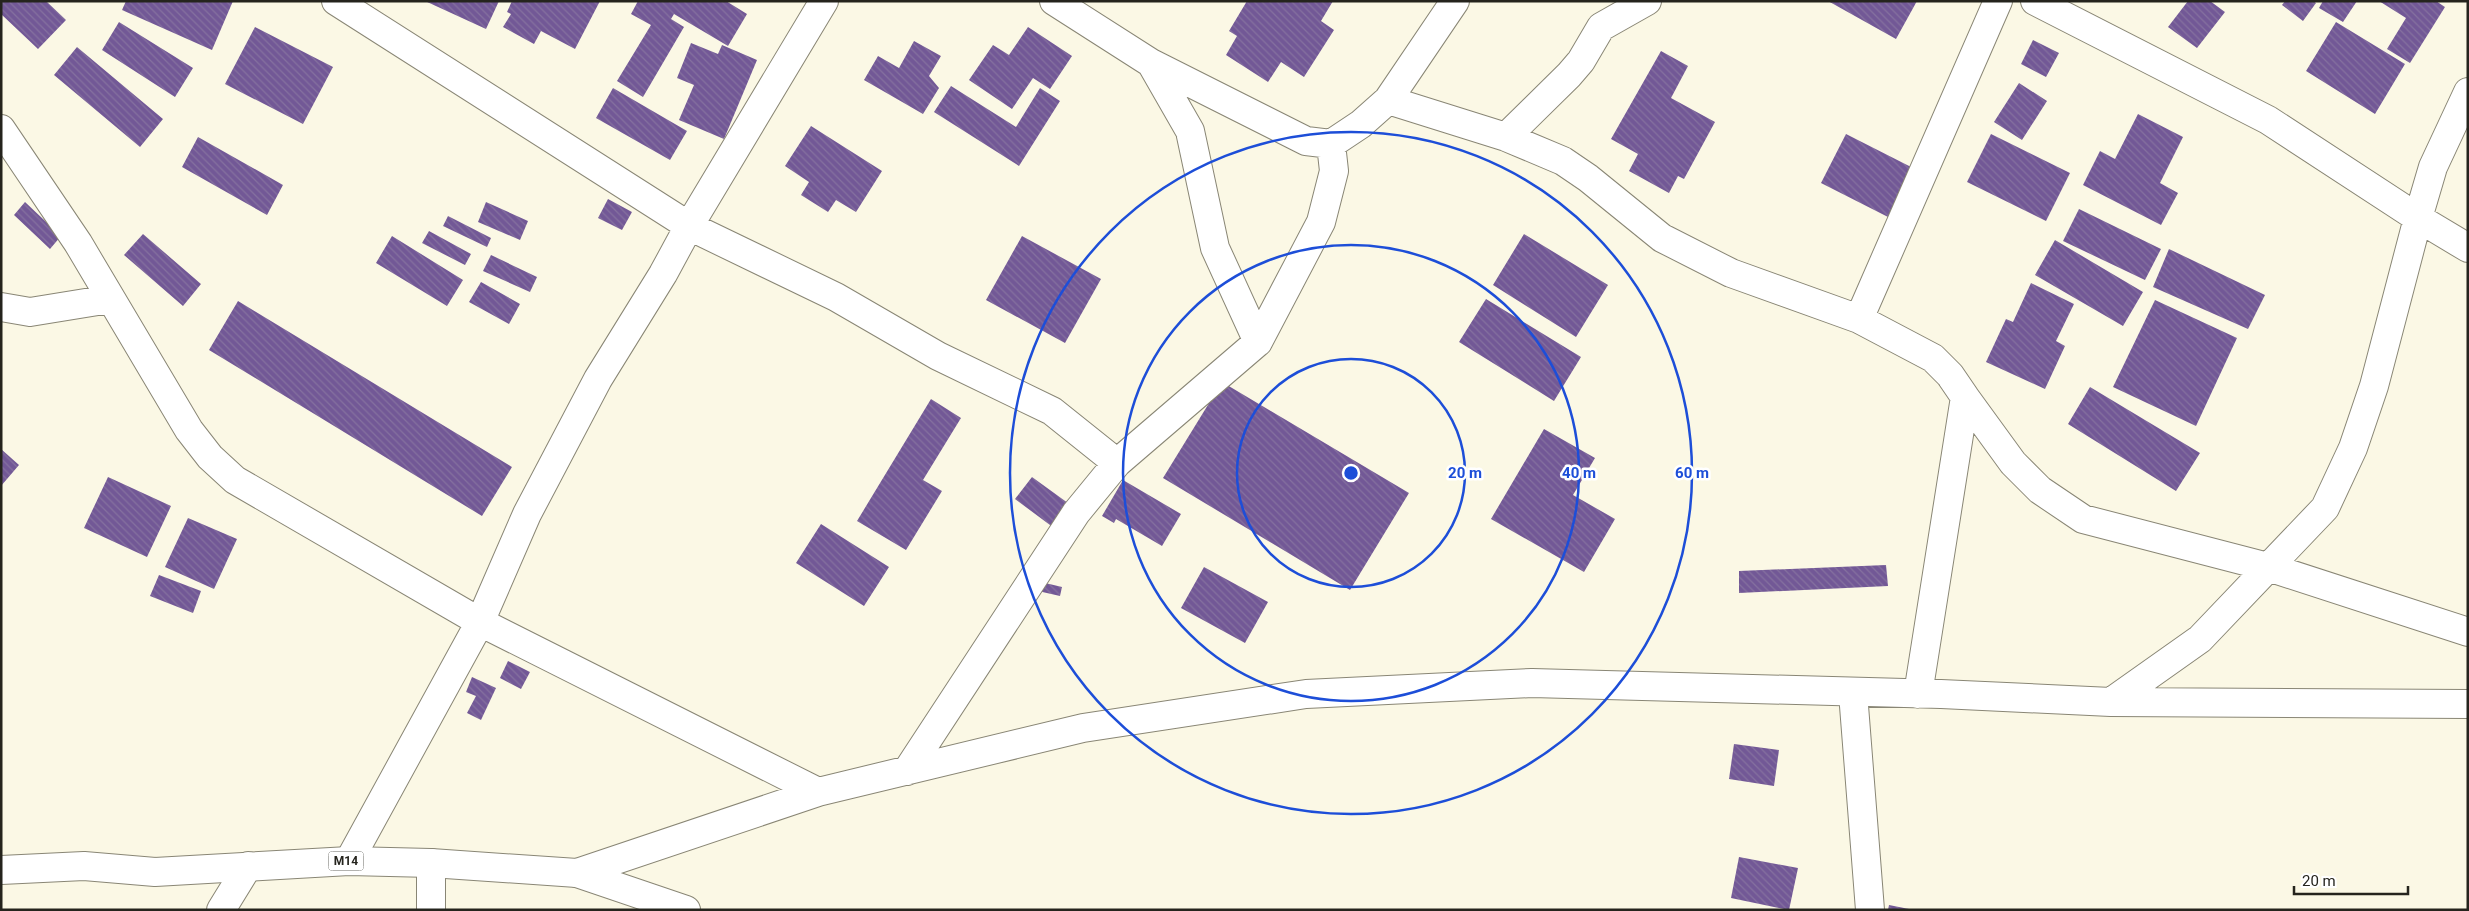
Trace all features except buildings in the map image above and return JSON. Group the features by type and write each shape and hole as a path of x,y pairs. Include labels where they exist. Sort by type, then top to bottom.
{"street":[{"path":"336,1 689,226 836,297 938,356 1052,411 1118,463"},
{"path":"349,861 480,622 527,514 598,379 663,274 689,226 824,1"},
{"path":"1054,1 1151,63 1306,141 1331,144 1361,124 1388,100 1455,1"},
{"path":"1506,137 1570,75 1581,61 1601,27 1647,1"},
{"path":"1859,319 1998,1"},
{"path":"2035,1 2268,120 2418,218 2468,248"},
{"path":"1151,63 1190,131 1215,248 1258,342"},
{"path":"2111,702 2200,639 2325,508 2353,448 2374,386 2418,218 2436,160 2468,92"},
{"path":"1388,100 1506,137 1563,161 1588,178 1662,238 1731,273 1859,319 1933,358 1950,375 2013,464 2040,490 2083,520 2268,567 2468,632"},
{"path":"1,129 42,187 189,430 210,457 236,480 480,622 818,792"},
{"path":"908,771 1076,513 1118,463 1258,342 1321,222 1334,171 1331,144"},
{"path":"1,307 30,312 110,299"},
{"path":"1918,694 1964,397"},
{"path":"577,872 818,792 1083,728 1306,694 1532,683 1918,694 2111,702 2468,704"},
{"path":"2433,704 2468,685"},
{"path":"1853,693 1870,910"},
{"name":"M14","path":"1,870 84,866 156,872 349,861 430,863 577,872 686,910"},
{"path":"430,863 431,910"},
{"path":"221,910 248,866"}]}
